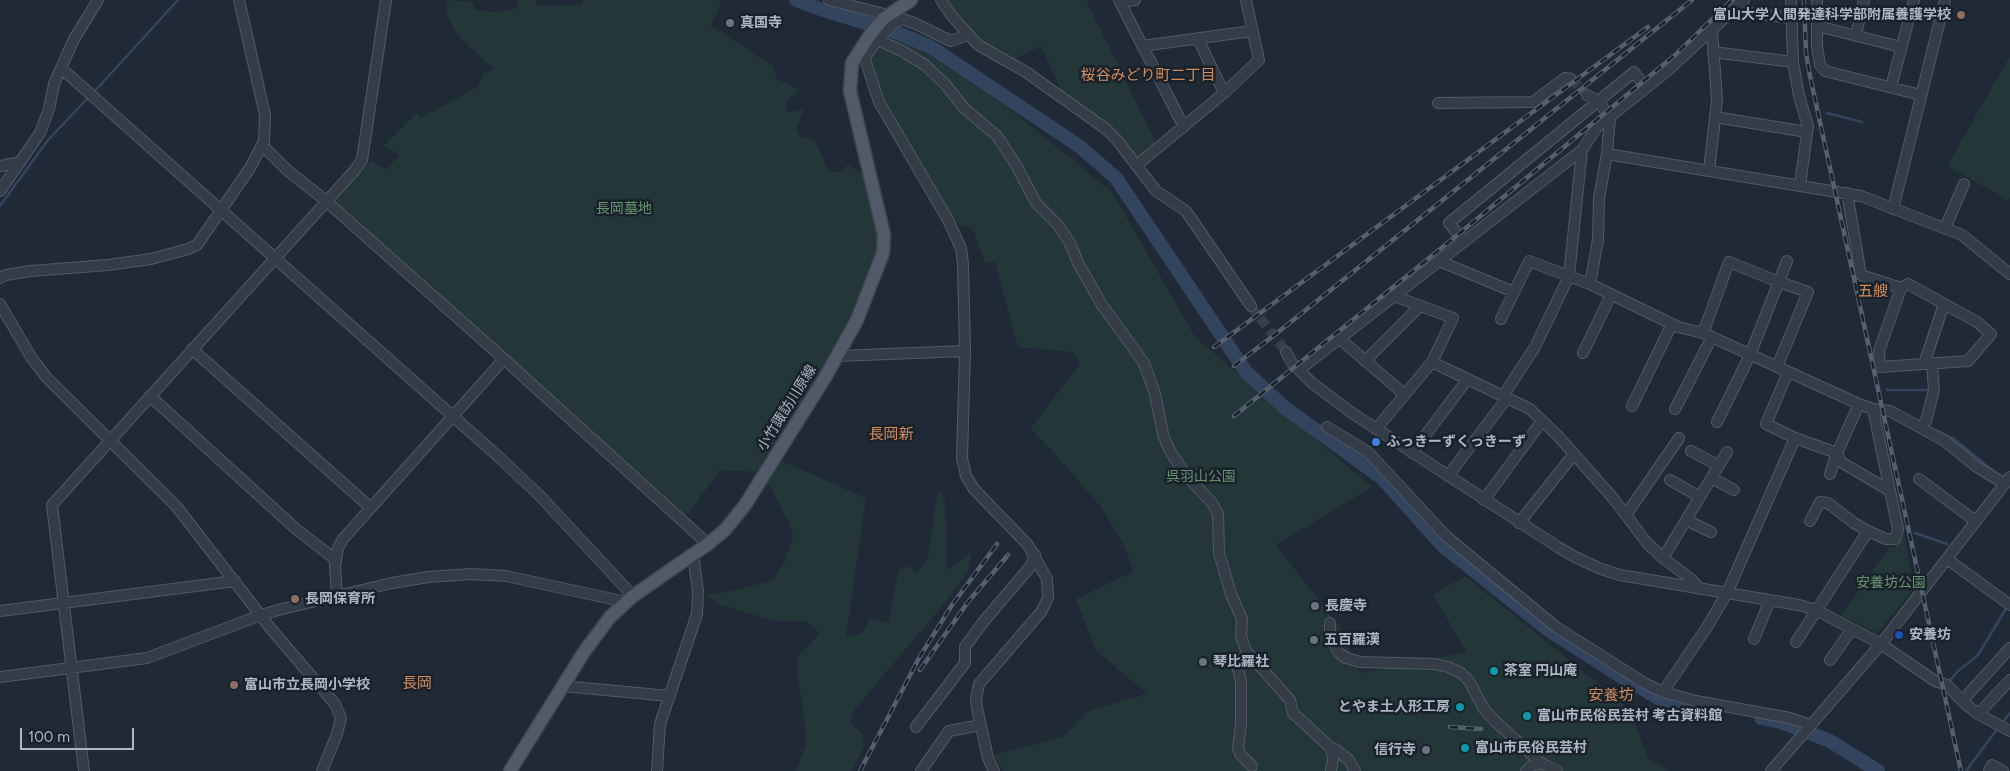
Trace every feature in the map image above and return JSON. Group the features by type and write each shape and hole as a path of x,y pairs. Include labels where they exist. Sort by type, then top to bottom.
{"main road":[{"name":"小竹諏訪川原線","path":"510,771 597,632 630,599 725,530 745,505 837,356 857,320 883,253 884,235 850,91 852,63 874,38 885,17 911,0"}],"street":[{"path":"0,191 40,133 49,109 54,84 74,39 98,0"},
{"path":"0,278 6,275 151,259 197,245 250,168 264,140 265,115 239,0"},
{"path":"84,771 70,668 52,505 354,172 362,160 386,0"},
{"path":"829,0 885,17"},
{"path":"941,0 967,35 978,45 1026,72 1106,129 1137,165 1156,191 1186,211 1250,306"},
{"path":"1135,0 1120,1 1184,127"},
{"path":"1137,165 1224,93 1258,60 1246,0"},
{"path":"1295,366 1339,338 1582,150 1598,127 1646,88 1744,0"},
{"path":"1791,0 1793,62 1799,96 1808,126 1800,185"},
{"path":"1817,0 1820,65 1825,71 1921,95"},
{"path":"1856,35 1864,0"},
{"path":"1891,87 1914,0"},
{"path":"1893,209 1945,0"},
{"path":"1732,11 1791,18"},
{"path":"967,35 951,41 902,19 874,38 865,60 879,102 947,218 961,248 965,351 962,458 966,476 974,489 1028,544 1045,573 1048,598 1040,612 979,684 976,698 988,758 994,771"},
{"path":"1817,26 1901,48"},
{"path":"1142,46 1252,30"},
{"path":"1709,170 1717,100 1712,30"},
{"path":"874,38 902,51 925,65 945,84 964,108 996,136 1016,164 1036,203 1058,224 1102,305 1139,355 1155,394 1163,434 1169,449 1185,474 1212,503 1218,514 1219,553 1230,594 1242,619 1244,645 1250,655 1290,700 1293,713 1331,748 1336,749 1349,760 1355,771"},
{"path":"1198,39 1224,93"},
{"path":"1713,52 1793,62"},
{"path":"61,68 453,416 540,496 630,599"},
{"path":"1464,242 1449,223 1634,72 1646,88"},
{"path":"1438,103 1533,102 1565,78 1571,79"},
{"path":"1587,95 1598,101 1610,117 1607,154 1599,198 1598,240 1590,284"},
{"path":"1715,117 1807,132"},
{"path":"262,145 286,170 326,201 708,544"},
{"path":"1448,476 1505,397 1535,347 1569,276 1582,150"},
{"path":"1607,154 1847,193 1962,235 2010,274"},
{"path":"0,166 20,162"},
{"path":"1945,228 1964,184"},
{"path":"1847,193 1861,275 1901,288"},
{"path":"1439,261 1514,292"},
{"path":"1500,319 1529,261 1590,284 1672,324 1708,335 1859,404 1873,409 1890,411 1945,441 1977,467 2008,481 1881,644 1771,771"},
{"path":"1717,422 1750,355 1787,261"},
{"path":"1675,409 1708,335 1729,262 1808,292 1777,368"},
{"path":"1908,284 1944,304 1977,322 1992,334 1968,361 1880,367 1879,351 1901,288 1908,284"},
{"path":"1583,353 1612,294"},
{"path":"1376,430 1432,362 1453,318 1394,296"},
{"path":"0,304 31,357 46,378 176,506 261,615 335,704 341,718 337,734 322,771"},
{"path":"1920,427 1926,421 1934,390 1928,364 1944,304"},
{"path":"1365,361 1420,306"},
{"path":"1632,406 1672,324"},
{"path":"1339,338 1404,394"},
{"path":"192,349 370,508"},
{"path":"837,356 965,351"},
{"path":"1286,352 1295,366 1319,388 1376,430 1558,547 1601,569 1620,575 1799,605 1816,610 1881,644 1935,681 1947,684 1962,701 1978,714 2003,727"},
{"path":"337,596 336,560 338,548 343,539 504,359"},
{"path":"1432,362 1530,410 1614,498 1647,543 1691,579 1700,589"},
{"path":"1788,372 1766,424 1795,438 1837,453 1841,462 1890,491"},
{"path":"1412,453 1467,380"},
{"path":"150,396 289,523 336,560"},
{"path":"1830,474 1837,453 1859,404"},
{"path":"1810,521 1820,502 1828,503 1868,531 1886,539 1895,539 1898,529 1873,409"},
{"path":"1484,500 1542,421"},
{"path":"1327,427 1368,452 1447,537 1556,627 1646,684 1663,692 1725,707 1790,718 1811,725"},
{"path":"1626,515 1679,438"},
{"path":"1663,692 1707,627 1726,593 1795,438"},
{"path":"1691,451 1719,466"},
{"path":"1663,558 1727,452"},
{"path":"1519,523 1574,454"},
{"path":"1712,478 1734,490"},
{"path":"1919,479 1970,517 1977,520"},
{"path":"1670,480 1700,497"},
{"path":"1686,520 1711,532"},
{"path":"1796,642 1868,531"},
{"path":"657,771 660,724 697,614 698,591 693,555"},
{"path":"916,727 965,662 965,647 984,621 1030,567 1034,555"},
{"path":"1947,560 2010,605"},
{"path":"0,677 147,658 261,615 337,596 428,577 471,574 506,576 630,599"},
{"path":"0,611 235,582"},
{"path":"1754,639 1770,600"},
{"path":"1330,623 1333,642 1339,653 1346,658 1360,662 1435,664 1461,673 1469,681 1484,709 1496,722 1541,763 1557,771"},
{"path":"1830,660 1852,629"},
{"path":"1962,701 2010,648"},
{"path":"1250,655 1240,660 1237,665 1242,681 1241,724 1238,748 1240,754 1252,766"},
{"path":"1978,714 2010,680"},
{"path":"562,686 670,696"},
{"path":"921,771 949,731 981,725"},
{"path":"1331,748 1333,759 1331,771"},
{"path":"1526,771 1531,766 1541,763"},
{"path":"1989,771 1992,765 2003,771"}],"green space":[{"name":"長岡墓地","path":"447,0 471,2 476,10 498,13 517,8 519,0 536,0 536,6 581,5 584,0 722,0 711,26 773,66 777,79 799,90 785,102 787,112 804,109 796,129 800,137 814,139 829,172 840,172 848,165 865,175 883,253 825,365 760,472 720,470 685,518 334,204 334,195 371,161 386,169 400,155 384,145 416,113 421,118 477,87 484,73 494,69 457,35 447,13"},
{"path":"949,0 1086,0 1157,145 1140,158 1137,157 1118,134 1062,92 1041,46 1011,61 995,53 964,27"},
{"name":"呉羽山公園","path":"892,34 932,51 981,86 1112,192 1195,337 1372,487 1276,545 1341,629 1360,673 1467,652 1433,595 1465,576 1630,709 1648,758 1670,771 1004,771 994,755 1063,737 1091,710 1147,694 1096,650 1076,599 1134,571 1122,541 1101,507 1058,457 1030,429 1080,364 1073,352 1018,347 995,262 985,263 973,229 953,222 881,92 871,59"},
{"path":"2010,56 2010,196 2008,200 1947,166"},
{"path":"1861,278 1884,286 1878,302 1863,296"},
{"path":"780,460 866,498 846,637 862,634 869,619 889,623 898,571 908,566 918,573 928,557 938,490 945,500 947,570 971,553 968,572 944,604 855,709 850,723 863,735 864,747 852,771 793,771 796,770 806,745 804,714 798,681 798,657 820,633 805,621 775,621 721,605 706,595 732,591 773,580 784,563 793,536 788,521 767,481"},
{"name":"安養坊公園","path":"1904,534 1914,589 1877,633 1841,615 1890,547 1893,548"}],"waterway":[{"path":"93,93 178,0"},
{"path":"796,0 893,31 931,47 1079,146 1116,178 1246,372 1284,407 1382,478 1443,546 1547,629 1660,699 1703,707"},
{"path":"0,206 48,140 89,97"},
{"path":"1827,113 1862,122"},
{"path":"1887,390 1930,390"},
{"path":"1935,430 1954,439 1997,474"},
{"path":"1915,533 1947,544"},
{"path":"1948,683 1958,671 1978,655 2007,607"},
{"path":"2001,724 2010,713"},
{"path":"1761,718 1781,722 1830,741 1878,771"},
{"path":"1966,771 1998,728"}],"tunnel":[{"path":"1571,79 1587,95"},
{"path":"1251,306 1286,352"}],"railway":[{"path":"1234,366 1692,0"},
{"path":"1234,416 1674,56 1732,0"},
{"path":"1804,0 1806,53 1810,76 1961,771"},
{"path":"1214,347 1648,27"},
{"path":"860,771 919,658 952,605 997,544"},
{"path":"920,670 968,602 1008,555"},
{"path":"1450,727 1481,729"}],"place":[{"name":"富山大学人間発達科学部附属養護学校","path":"1961,15"},
{"name":"真国寺","path":"730,23"},
{"name":"ふっきーずくっきーず","path":"1376,442"},
{"name":"長岡保育所","path":"295,599"},
{"name":"長慶寺","path":"1315,606"},
{"name":"安養坊","path":"1899,635"},
{"name":"五百羅漢","path":"1314,640"},
{"name":"琴比羅社","path":"1203,662"},
{"name":"茶室 円山庵","path":"1494,671"},
{"name":"富山市立長岡小学校","path":"234,685"},
{"name":"とやま土人形工房","path":"1460,707"},
{"name":"富山市民俗民芸村 考古資料館","path":"1527,716"},
{"name":"富山市民俗民芸村","path":"1465,748"},
{"name":"信行寺","path":"1426,750"}],"district":[{"name":"桜谷みどり町二丁目","path":"1148,76"},
{"name":"五艘","path":"1873,292"},
{"name":"長岡新","path":"891,435"},
{"name":"長岡","path":"417,684"},
{"name":"安養坊","path":"1611,696"}]}
